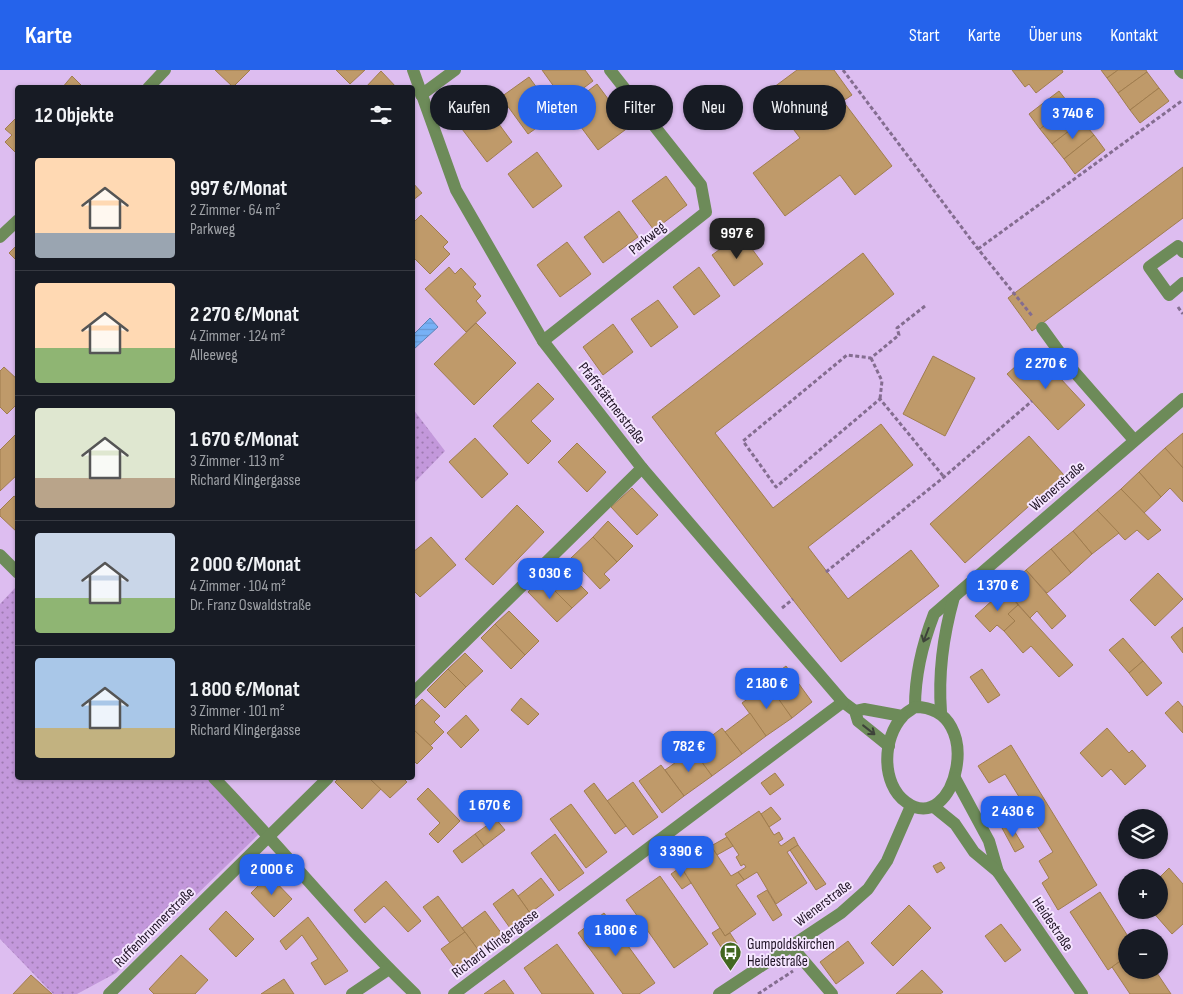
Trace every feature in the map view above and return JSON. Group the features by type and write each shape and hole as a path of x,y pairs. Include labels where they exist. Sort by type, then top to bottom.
{"street":[{"path":"151,85 165,70"},
{"name":"Pfaffstättnerstraße","path":"413,70 456,190 543,341 642,468 843,702 855,711 858,721 889,746"},
{"path":"421,95 455,70"},
{"name":"Parkweg","path":"543,341 706,212 701,185 610,70"},
{"path":"1180,70 1183,73"},
{"path":"0,237 15,223"},
{"path":"1183,252 1178,246 1149,267 1169,295 1183,284"},
{"path":"1042,328 1071,368 1134,440"},
{"name":"Wienerstraße","path":"915,707 915,680 923,643 934,614 1183,399"},
{"path":"415,691 642,468"},
{"path":"0,555 15,570"},
{"path":"941,712 939,683 941,649 954,597"},
{"name":"Richard Klingergasse","path":"454,994 843,702"},
{"path":"915,707 929,707 941,712 954,729 958,756 955,778 947,794 934,807 924,810 911,806 897,796 888,775 887,754 893,732 902,716 915,707"},
{"path":"855,711 864,709 902,716"},
{"name":"Heidestraße","path":"955,778 989,841 998,872"},
{"path":"216,780 270,835 389,969 415,994"},
{"name":"Ruffenbrunnerstraße","path":"109,994 326,780"},
{"name":"Wienerstraße","path":"718,994 841,913 868,889 888,861 911,806"},
{"name":"Heidestraße","path":"934,807 955,824 974,852 998,872 1082,994"},
{"path":"791,946 832,994"},
{"path":"352,994 389,969"}],"path":[{"path":"843,70 978,249 1042,328"},
{"path":"978,249 1183,100"},
{"path":"871,358 882,381 880,399 776,487 743,441 847,355 871,358 899,334 897,328 925,306"},
{"path":"880,399 944,477"},
{"path":"826,572 944,477 1032,402"},
{"path":"758,994 806,963"}],"shaded area":[{"path":"415,412 445,451 415,482"},
{"path":"15,588 15,780 210,780 259,834 116,973 77,994 53,994 0,939 0,604"}],"water":[{"path":"430,318 438,327 415,348 415,333"}],"building":[{"path":"215,70 250,70 235,85 231,85"},
{"path":"336,70 365,70 350,84"},
{"path":"542,70 585,70 593,81 588,85 553,85"},
{"path":"797,70 834,70 845,85 777,85"},
{"path":"1012,70 1062,70 1063,72 1036,93 1029,84 1025,87"},
{"path":"1101,70 1118,70 1107,78"},
{"path":"1118,70 1146,70 1147,72 1118,93 1107,78"},
{"path":"381,71 394,85 368,85"},
{"path":"1147,72 1159,88 1130,110 1118,93"},
{"path":"72,76 81,85 64,85"},
{"path":"529,77 535,85 518,85 518,120 508,107 508,92"},
{"path":"597,84 606,96 606,130 625,130 598,150 583,130 596,130"},
{"path":"846,87 852,95 846,99"},
{"path":"1159,88 1169,101 1140,123 1130,110"},
{"path":"1059,91 1070,105 1040,129 1029,114"},
{"path":"846,105 892,166 855,195 840,175 785,216 753,173 800,138 794,130 846,130"},
{"path":"1070,105 1082,121 1052,144 1040,129"},
{"path":"15,119 15,152 5,142 12,135 5,129"},
{"path":"1082,121 1094,135 1064,159 1052,144"},
{"path":"463,130 503,130 512,142 487,162"},
{"path":"525,130 534,130 528,134"},
{"path":"1094,135 1105,150 1075,174 1064,159"},
{"path":"537,152 562,186 533,208 508,174"},
{"path":"1183,167 1183,218 1032,331 1008,298"},
{"path":"666,176 687,205 654,230 632,201"},
{"path":"415,185 422,193 415,199"},
{"path":"619,211 638,237 603,263 584,237"},
{"path":"421,215 448,242 443,247 450,254 430,274 415,259 415,221"},
{"path":"741,234 763,264 734,286 712,255"},
{"path":"567,242 591,274 560,297 537,265"},
{"path":"15,247 15,259 9,253"},
{"path":"863,253 894,294 715,433 773,508 881,424 913,465 808,547 848,599 911,550 939,586 841,662 652,417"},
{"path":"449,267 455,274 461,268 476,284 473,287 481,296 476,301 486,313 466,332 425,289"},
{"path":"699,267 720,296 694,315 673,287"},
{"path":"658,300 678,327 651,347 631,319"},
{"path":"476,323 516,363 474,405 434,364"},
{"path":"613,324 633,352 603,375 583,347"},
{"path":"1034,350 1085,405 1058,430 1007,374"},
{"path":"933,356 975,378 945,436 903,414"},
{"path":"4,367 15,377 15,406 7,414 0,407 0,371"},
{"path":"538,383 554,399 531,421 551,441 528,464 493,426"},
{"path":"1183,433 1183,468 1165,448"},
{"path":"15,435 15,477 0,491 0,450"},
{"path":"1029,436 1064,475 965,563 930,524"},
{"path":"475,438 508,474 482,498 449,462"},
{"path":"577,443 606,472 587,492 558,462"},
{"path":"1165,448 1183,468 1183,502 1170,488 1161,497 1139,472"},
{"path":"1139,472 1161,497 1144,513 1121,489"},
{"path":"632,488 658,515 637,535 611,507"},
{"path":"1121,489 1161,530 1148,540 1137,530 1125,540 1097,510"},
{"path":"15,497 15,530 0,516 0,510"},
{"path":"517,505 544,532 493,585 465,559"},
{"path":"1097,510 1119,533 1092,554 1073,531"},
{"path":"608,521 633,546 617,562 593,537"},
{"path":"1073,531 1092,554 1071,573 1051,549"},
{"path":"431,537 456,565 420,597 415,592 415,550"},
{"path":"593,537 617,562 604,574 610,580 600,589 571,558"},
{"path":"1051,549 1071,573 1047,593 1026,570"},
{"path":"558,563 588,593 572,608 542,578"},
{"path":"1026,570 1066,616 1052,629 1037,611 1030,618 1005,589"},
{"path":"1158,573 1183,599 1155,626 1130,600"},
{"path":"542,578 572,608 557,622 528,592"},
{"path":"1005,589 1018,605 1008,614 1015,621 1004,631 997,625 990,632 975,616"},
{"path":"1018,605 1073,665 1059,677 1031,646 1023,653 1004,631 1015,621 1008,614"},
{"path":"509,611 539,641 525,655 495,624"},
{"path":"495,624 525,655 511,669 481,638"},
{"path":"1183,627 1183,653 1171,637"},
{"path":"1123,638 1143,661 1129,673 1109,650"},
{"path":"465,653 483,671 466,687 448,669"},
{"path":"1143,661 1162,683 1147,696 1129,673"},
{"path":"786,666 812,702 792,718 765,682"},
{"path":"448,669 466,687 445,708 427,690"},
{"path":"982,669 1000,695 988,703 970,677"},
{"path":"768,684 792,718 766,736 742,703"},
{"path":"521,698 539,714 528,725 511,710"},
{"path":"422,699 440,716 434,722 444,732 430,746 415,731 415,706"},
{"path":"1178,701 1183,707 1183,733 1165,713"},
{"path":"750,713 766,736 742,754 725,732"},
{"path":"466,715 479,730 461,748 447,733"},
{"path":"722,728 742,754 712,776 693,750"},
{"path":"1107,728 1129,753 1132,750 1146,766 1125,785 1111,769 1102,777 1080,753"},
{"path":"415,731 433,748 417,764 415,762"},
{"path":"1011,745 1097,885 1058,910 1042,883 1049,878 1039,861 1053,852 1005,774 989,783 978,766"},
{"path":"693,750 712,776 684,796 665,770"},
{"path":"661,765 684,796 662,813 639,781"},
{"path":"775,773 784,785 770,795 761,783"},
{"path":"337,780 371,780 381,789 362,809 335,782"},
{"path":"371,780 405,780 407,782 390,798"},
{"path":"633,782 658,817 633,835 607,801"},
{"path":"594,783 626,826 615,834 584,791"},
{"path":"428,788 460,821 438,843 429,834 440,823 417,799"},
{"path":"571,804 607,852 586,868 550,819"},
{"path":"771,807 781,819 769,827 761,814"},
{"path":"759,811 774,835 779,832 783,839 778,842 781,846 794,837 798,845 787,852 807,883 776,904 757,872 744,880 738,872 746,867 744,864 741,866 736,857 739,855 725,834"},
{"path":"496,819 505,830 484,846 475,834"},
{"path":"1010,824 1024,847 1015,852 1002,828"},
{"path":"475,834 484,846 462,863 453,851"},
{"path":"555,834 584,873 559,891 531,853"},
{"path":"727,837 733,846 717,855 711,846"},
{"path":"798,845 826,884 816,890 790,850"},
{"path":"711,846 731,876 738,872 744,880 736,885 756,914 725,936 681,867"},
{"path":"941,862 945,868 937,873 933,866"},
{"path":"681,867 691,883 682,889 671,874"},
{"path":"1168,869 1183,884 1183,924 1172,934 1159,919 1168,919"},
{"path":"269,875 292,899 274,917 251,893"},
{"path":"660,876 708,944 674,968 626,900"},
{"path":"541,878 554,895 530,913 518,896"},
{"path":"386,881 421,921 408,932 384,906 365,923 354,910"},
{"path":"513,889 530,913 510,928 493,904"},
{"path":"767,890 782,915 773,921 757,896"},
{"path":"1100,892 1123,929 1118,929 1118,963 1108,970 1070,912"},
{"path":"438,896 465,932 450,943 423,907"},
{"path":"909,905 931,928 893,966 871,943"},
{"path":"226,911 254,939 236,957 209,929"},
{"path":"485,911 502,934 479,951 462,928"},
{"path":"604,913 655,983 639,994 623,994 578,933"},
{"path":"308,917 348,971 325,985 311,963 318,959 302,935 286,950 280,941"},
{"path":"1001,924 1021,950 1005,962 985,936"},
{"path":"720,928 725,936 730,933 741,950 729,959 712,933"},
{"path":"465,932 479,951 455,968 441,949"},
{"path":"848,941 864,963 836,984 820,962"},
{"path":"557,944 594,994 542,994 524,968"},
{"path":"181,955 208,980 195,994 154,994 149,989"},
{"path":"1118,963 1118,976 1112,967"},
{"path":"922,970 943,992 940,994 896,994"},
{"path":"31,975 52,994 13,994"},
{"path":"284,979 294,994 261,994"},
{"path":"1120,979 1161,979 1171,994 1130,994"},
{"path":"504,980 514,994 484,994"}],"place":[{"name":"Gumpoldskirchen Heidestraße","path":"731,972"}]}
